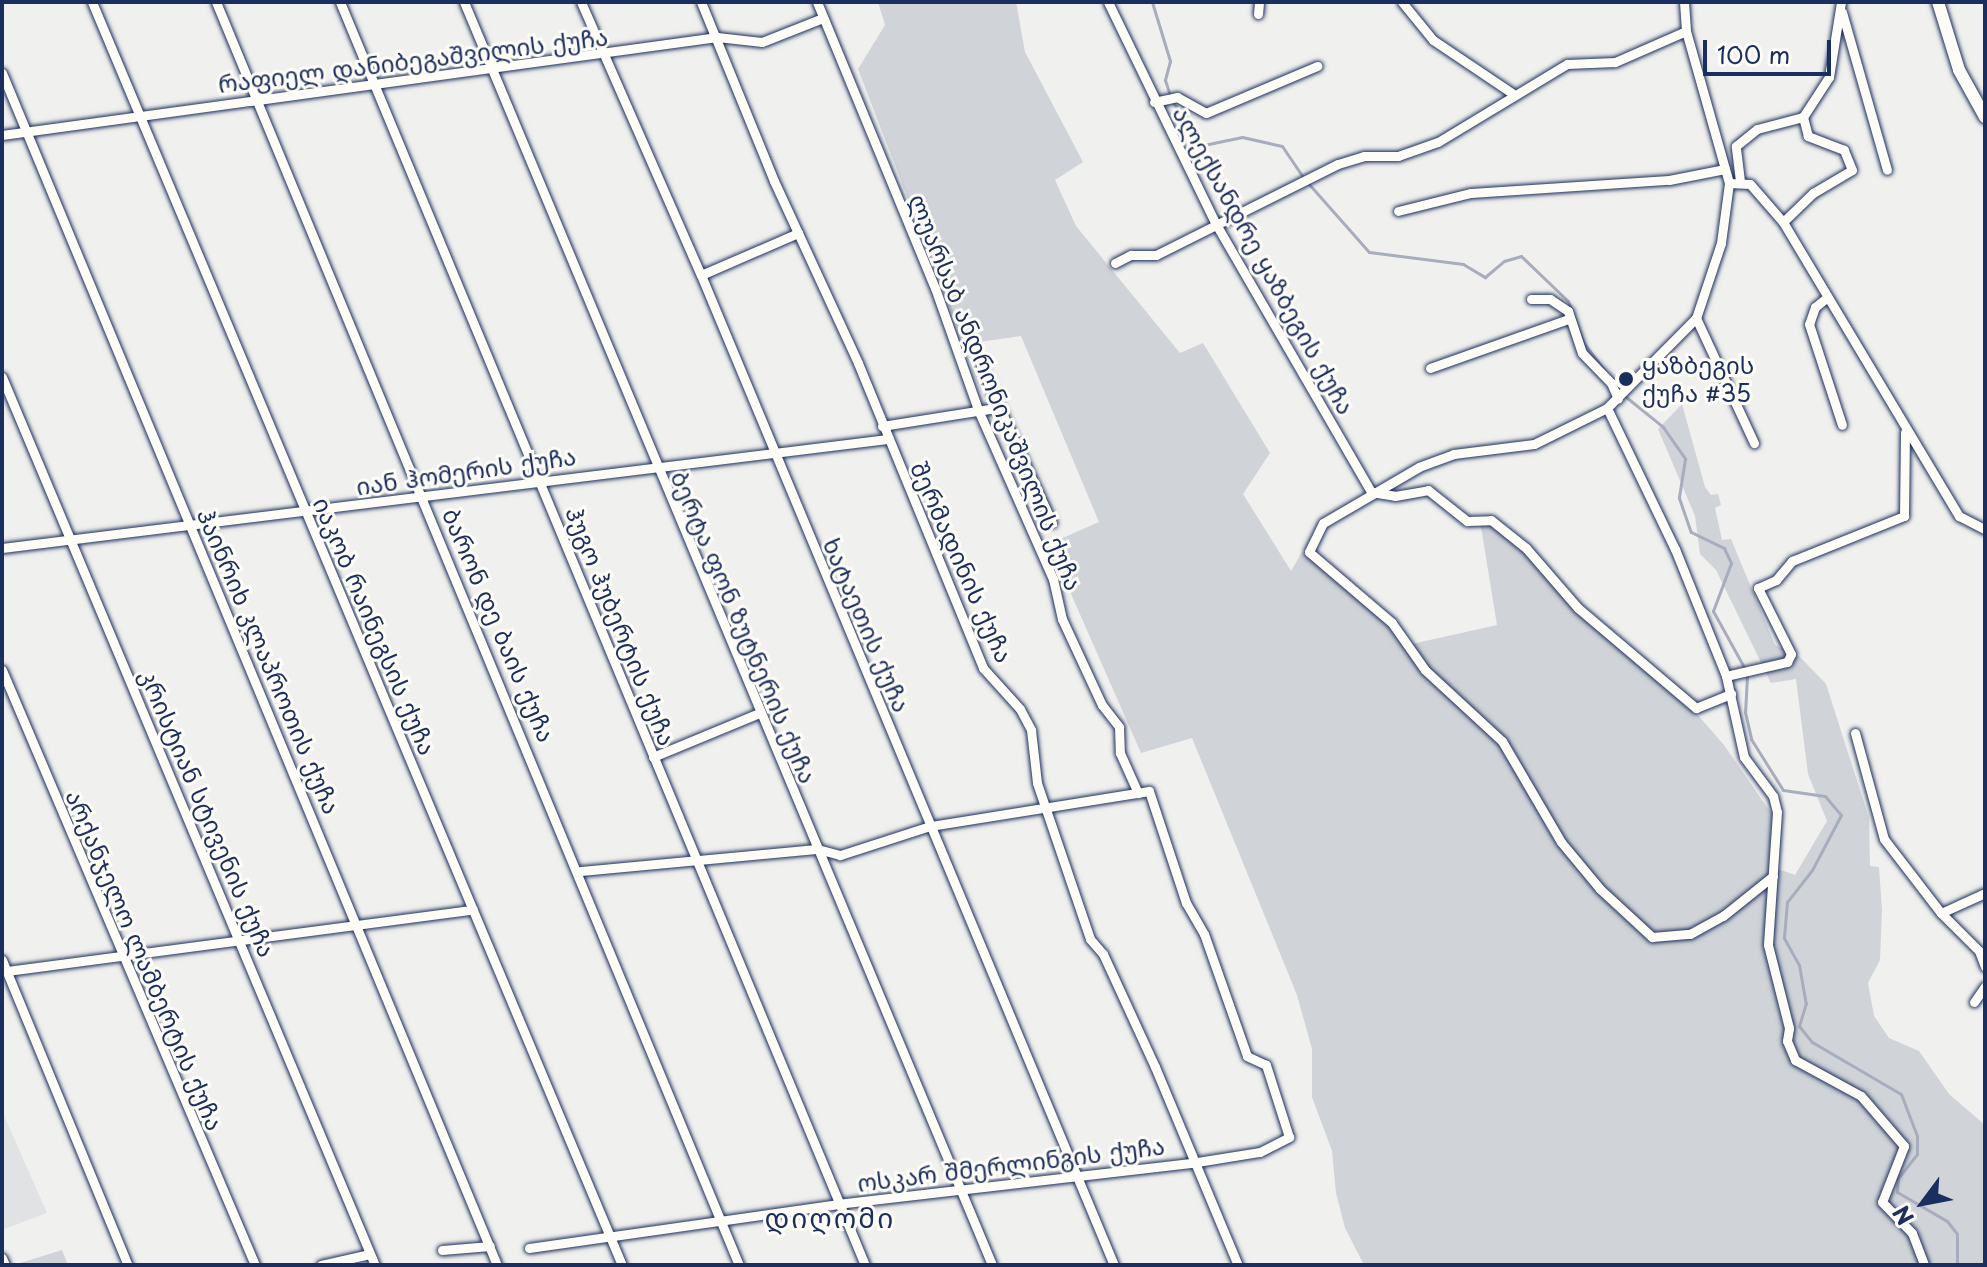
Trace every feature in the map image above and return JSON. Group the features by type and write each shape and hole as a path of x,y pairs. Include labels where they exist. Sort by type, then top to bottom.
{"street":[{"name":"იაკობ რაინეგსის ქუჩა","path":"92,2 622,1265"},
{"name":"ბარონ დე ბაის ქუჩა","path":"216,2 580,871 739,1265"},
{"name":"ჰუგო ჰუბერტის ქუჩა","path":"340,2 837,1204 865,1265"},
{"name":"ბერტა ფონ ზუტნერის ქუჩა","path":"464,2 757,714 992,1265"},
{"name":"ხატაეთის ქუჩა","path":"581,2 701,275 1114,1265"},
{"name":"შერმადინის ქუჩა","path":"701,2 983,668 1020,709 1031,730 1033,766 1090,939 1103,954 1155,1067 1191,1163 1238,1265"},
{"name":"ლუარსაბ ანდრონიკაშვილის ქუჩა","path":"817,2 935,288 979,412 1048,567 1073,644 1102,705 1119,727 1120,753 1138,793"},
{"name":"ალექსანდრე ყაზბეგის ქუჩა","path":"1108,2 1217,226 1371,492"},
{"path":"1258,14 1259,2"},
{"path":"1402,2 1433,40 1512,93"},
{"path":"1684,2 1686,31 1729,183 1721,243 1696,318 1607,408 1534,444 1454,454 1371,492 1323,523 1309,552 1392,623 1425,670 1502,741 1561,842 1600,889 1652,937 1690,934 1723,916 1773,876"},
{"path":"1938,2 1959,70 1985,117"},
{"path":"1740,181 1736,146 1747,134 1803,117 1829,77 1840,3"},
{"path":"1840,3 1887,170"},
{"name":"რაფიელ დანიბეგაშვილის ქუჩა","path":"2,135 257,101 372,82 603,56 717,37 762,42 823,18"},
{"path":"1115,263 1131,255 1156,255 1306,180 1364,156 1419,151 1482,118 1512,93 1567,64 1615,62 1686,31"},
{"path":"1157,101 1177,97 1206,113 1317,66"},
{"name":"ჰაინრიხ კლაპროთის ქუჩა","path":"2,73 497,1265"},
{"path":"1783,222 1813,193 1852,170 1844,150 1808,136 1803,117"},
{"path":"1398,211 1471,193 1669,180 1725,169"},
{"path":"1729,183 1740,181 1757,190 1783,222 1905,432 1946,487 1959,516 1985,529"},
{"path":"701,275 798,233"},
{"path":"1531,299 1561,304 1582,353 1611,383 1618,399"},
{"path":"1825,299 1809,324 1842,425"},
{"path":"1696,318 1754,443"},
{"path":"1430,368 1568,319"},
{"path":"981,367 996,408 1025,459 1052,523"},
{"name":"კრისტიან სტივენის ქუჩა","path":"2,377 375,1265"},
{"path":"882,426 996,408"},
{"path":"1607,408 1675,549 1726,676 1744,757 1773,796 1777,812 1768,945 1789,1028 1787,1041 1795,1060 1861,1096 1904,1146 1882,1202 1912,1233 1924,1265"},
{"path":"1726,676 1787,662 1791,654 1758,588 1776,580 1792,561 1904,516 1905,432"},
{"name":"იან ჰომერის ქუჩა","path":"2,548 305,511 425,500 655,465 887,439"},
{"path":"1371,492 1375,497 1428,490 1467,521 1491,520 1526,548 1578,608 1696,708 1731,694"},
{"name":"არქანჯელო ლამბერტის ქუჩა","path":"2,670 120,954 255,1265"},
{"path":"653,757 757,714"},
{"path":"1855,733 1884,839 1941,913 1979,951 1985,967"},
{"name":"ოსკარ შმერლინგის ქუჩა","path":"529,1248 609,1234 837,1204 1191,1163 1260,1152 1284,1144 1289,1137 1266,1065 1247,1056 1204,934 1186,903 1149,791 1138,793"},
{"path":"580,871 817,849 840,855 864,851 930,826 1138,793"},
{"path":"1941,913 1985,893"},
{"path":"7,971 473,910"},
{"path":"2,960 128,1265"},
{"path":"1974,1002 1985,986"},
{"path":"442,1250 490,1246"},
{"path":"321,1265 370,1254"},
{"path":"2,1258 5,1265"}],"shaded area":[{"path":"878,2 1016,2 1025,52 1083,162 1055,180 1076,226 1180,353 1203,343 1270,453 1243,494 1291,571 1302,552 1383,619 1403,646 1497,625 1480,521 1516,541 1568,603 1697,714 1724,745 1782,829 1778,869 1795,875 1827,821 1808,774 1796,679 1771,683 1716,570 1700,554 1695,516 1658,429 1682,404 1705,487 1711,495 1718,494 1721,505 1715,508 1722,540 1731,539 1775,645 1799,656 1826,684 1869,818 1870,866 1879,867 1882,910 1880,960 1868,983 1874,1016 1889,1038 1919,1051 1949,1094 1985,1125 1985,1265 1364,1265 1345,1228 1336,1193 1332,1151 1312,1097 1312,1049 1297,995 1192,738 1141,753 1049,544 1099,522 1021,336 964,344 858,69 885,25"},
{"path":"2,1111 47,1213 2,1230"},
{"path":"62,1250 68,1265 14,1265"}],"waterway":[{"path":"1152,2 1170,61 1165,80 1172,102 1189,120 1199,146 1242,137 1282,146 1303,177"},
{"path":"1308,183 1369,252 1463,264 1485,277 1504,261 1521,256 1568,301 1583,342 1604,370"},
{"path":"1626,397 1663,427 1685,459 1679,498 1691,532 1724,548 1731,563 1713,611 1745,669"},
{"path":"1747,676 1745,712 1751,739 1783,790 1825,796 1841,815 1812,870 1787,902 1784,938 1799,965 1806,1003 1799,1026 1812,1042 1901,1094 1917,1136 1917,1154 1898,1178 1897,1192 1947,1221 1957,1234 1957,1265"}],"place":[{"name":"ყაზბეგის ქუჩა #35","path":"1626,379"}],"district":[{"name":"დიღომი","path":"830,1217"}]}
